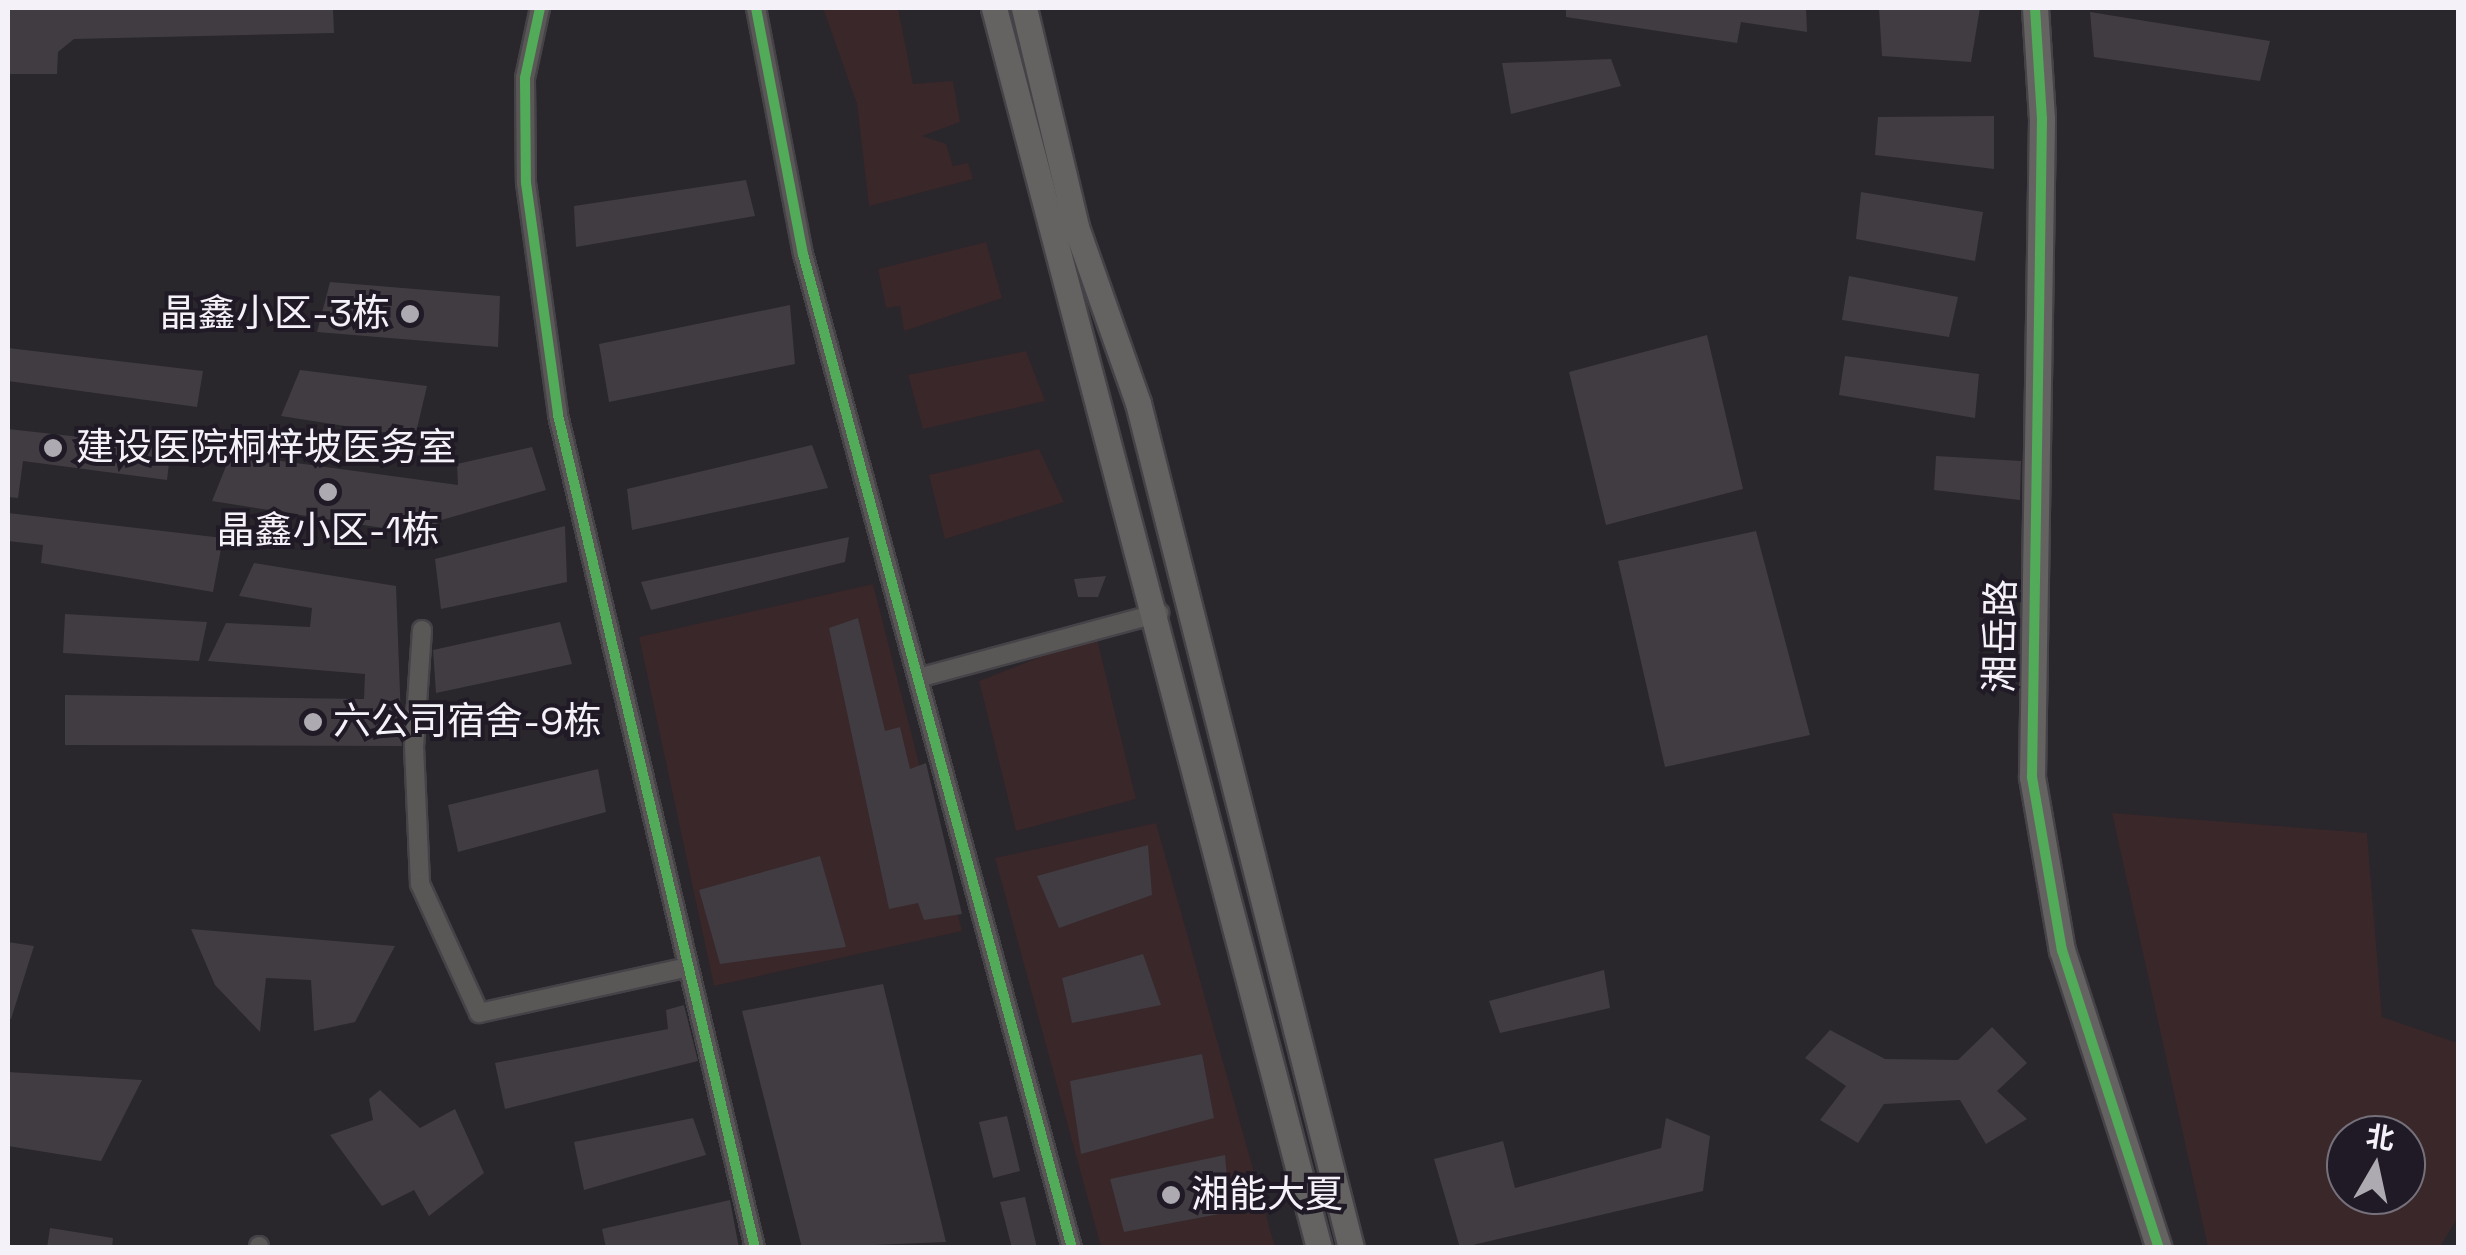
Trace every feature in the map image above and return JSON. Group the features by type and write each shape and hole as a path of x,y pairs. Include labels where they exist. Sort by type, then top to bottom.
{"main road":[{"path":"994,8 1092,401 1158,614 1319,1248"},
{"path":"1024,8 1076,227 1138,403 1351,1248"},
{"name":"湘岳路","path":"2036,8 2042,120 2032,776 2062,950 2160,1248"},
{"name":"湘岳路","path":"2050,8 2056,150 2050,808 2087,986 2175,1248"}],"street":[{"path":"540,8 525,78 526,182 558,416 755,1248"},
{"path":"756,8 803,254 1072,1248"},
{"path":"918,678 1158,614"},
{"path":"422,630 414,746 420,884 480,1013 688,968"}],"shaded area":[{"path":"823,8 898,8 913,84 953,81 960,122 922,136 946,144 953,166 968,163 973,179 869,206 857,104"},
{"path":"986,242 1002,298 904,331 900,306 886,308 878,269"},
{"path":"1026,351 1045,401 923,429 908,375"},
{"path":"1039,449 1064,502 945,539 929,475"},
{"path":"873,584 962,931 714,986 639,637"},
{"path":"1096,635 1136,799 1016,831 979,681"},
{"path":"2112,813 2367,833 2382,1017 2458,1043 2458,1217 2440,1247 2208,1247"},
{"path":"1156,823 1275,1247 1101,1247 995,858"}],"building":[{"path":"8,8 333,8 334,33 74,39 58,52 57,74 8,74"},
{"path":"1566,8 1806,8 1807,32 1741,22 1737,43 1566,17"},
{"path":"1879,8 1980,8 1971,62 1882,56"},
{"path":"2090,12 2270,41 2260,81 2094,57"},
{"path":"1611,59 1621,86 1511,114 1502,63"},
{"path":"1994,116 1994,169 1875,155 1878,117"},
{"path":"746,180 755,216 576,247 574,206"},
{"path":"1861,192 1983,212 1975,261 1856,239"},
{"path":"1849,276 1958,297 1949,337 1842,320"},
{"name":"晶鑫小区-3栋","path":"330,282 500,296 498,347 317,332"},
{"path":"790,305 795,364 609,402 599,344"},
{"path":"1707,335 1743,489 1606,525 1569,372"},
{"path":"8,348 203,371 197,407 8,381"},
{"path":"1845,356 1979,374 1975,418 1839,395"},
{"path":"300,370 427,386 415,437 281,416"},
{"path":"8,429 171,447 167,480 23,461 18,498 8,497"},
{"path":"812,445 828,488 632,530 627,489"},
{"name":"晶鑫小区-1栋","path":"532,447 546,490 438,521 433,536 212,501 231,454 458,485 457,464"},
{"path":"1936,456 2021,461 2020,500 1934,490"},
{"path":"8,513 223,538 213,592 41,563 43,545 8,541"},
{"path":"565,526 567,582 441,609 435,559"},
{"path":"1756,531 1810,735 1665,767 1618,561"},
{"path":"849,537 845,562 651,610 641,582"},
{"path":"254,563 396,586 402,746 65,745 65,695 364,699 365,674 208,661 226,623 310,627 312,608 239,596"},
{"path":"1106,576 1098,597 1078,597 1074,579"},
{"path":"65,614 207,622 199,661 63,653"},
{"path":"858,618 885,731 900,727 910,769 926,763 962,914 924,920 918,903 889,909 829,628"},
{"path":"560,622 572,664 436,693 433,650"},
{"path":"598,769 606,812 458,852 448,805"},
{"path":"1148,845 1152,895 1059,928 1037,876"},
{"path":"820,856 846,947 720,964 699,890"},
{"path":"191,929 395,946 355,1022 314,1031 311,980 266,978 260,1032 215,985"},
{"path":"8,942 34,946 11,1019 8,1019"},
{"path":"1143,954 1161,1005 1072,1023 1062,978"},
{"path":"1604,970 1610,1008 1500,1033 1489,1001"},
{"path":"883,984 946,1242 802,1248 742,1011"},
{"path":"684,1005 698,1061 505,1109 495,1063 668,1029 666,1010"},
{"path":"1992,1027 2027,1063 1997,1091 2027,1119 1986,1144 1960,1100 1884,1104 1858,1143 1820,1120 1846,1086 1805,1058 1830,1030 1885,1059 1958,1060"},
{"path":"1202,1054 1214,1118 1081,1154 1070,1081"},
{"path":"8,1072 142,1080 101,1161 8,1146"},
{"path":"380,1090 420,1128 455,1109 484,1173 429,1216 414,1190 382,1206 330,1135 373,1120 369,1099"},
{"path":"1007,1116 1020,1171 993,1178 979,1122"},
{"path":"693,1118 706,1155 584,1190 574,1142"},
{"path":"1666,1118 1710,1136 1703,1191 1460,1248 1434,1159 1503,1141 1515,1188 1661,1148"},
{"name":"湘能大夏","path":"1225,1155 1230,1212 1124,1232 1110,1179"},
{"path":"1025,1197 1037,1248 1012,1248 1000,1202"},
{"path":"730,1200 739,1248 606,1248 602,1229"},
{"path":"50,1228 113,1238 112,1248 47,1248"}],"cycle path":[{"path":"540,8 525,78 526,183 558,415 755,1248"},
{"path":"756,8 803,254 1072,1248"},
{"path":"2035,8 2042,119 2032,777 2062,950 2159,1248"}],"place":[{"name":"晶鑫小区-3栋","path":"410,314"},
{"name":"建设医院桐梓坡医务室","path":"53,448"},
{"name":"晶鑫小区-1栋","path":"328,492"},
{"name":"六公司宿舍-9栋","path":"313,722"},
{"name":"湘能大夏","path":"1171,1195"}]}
